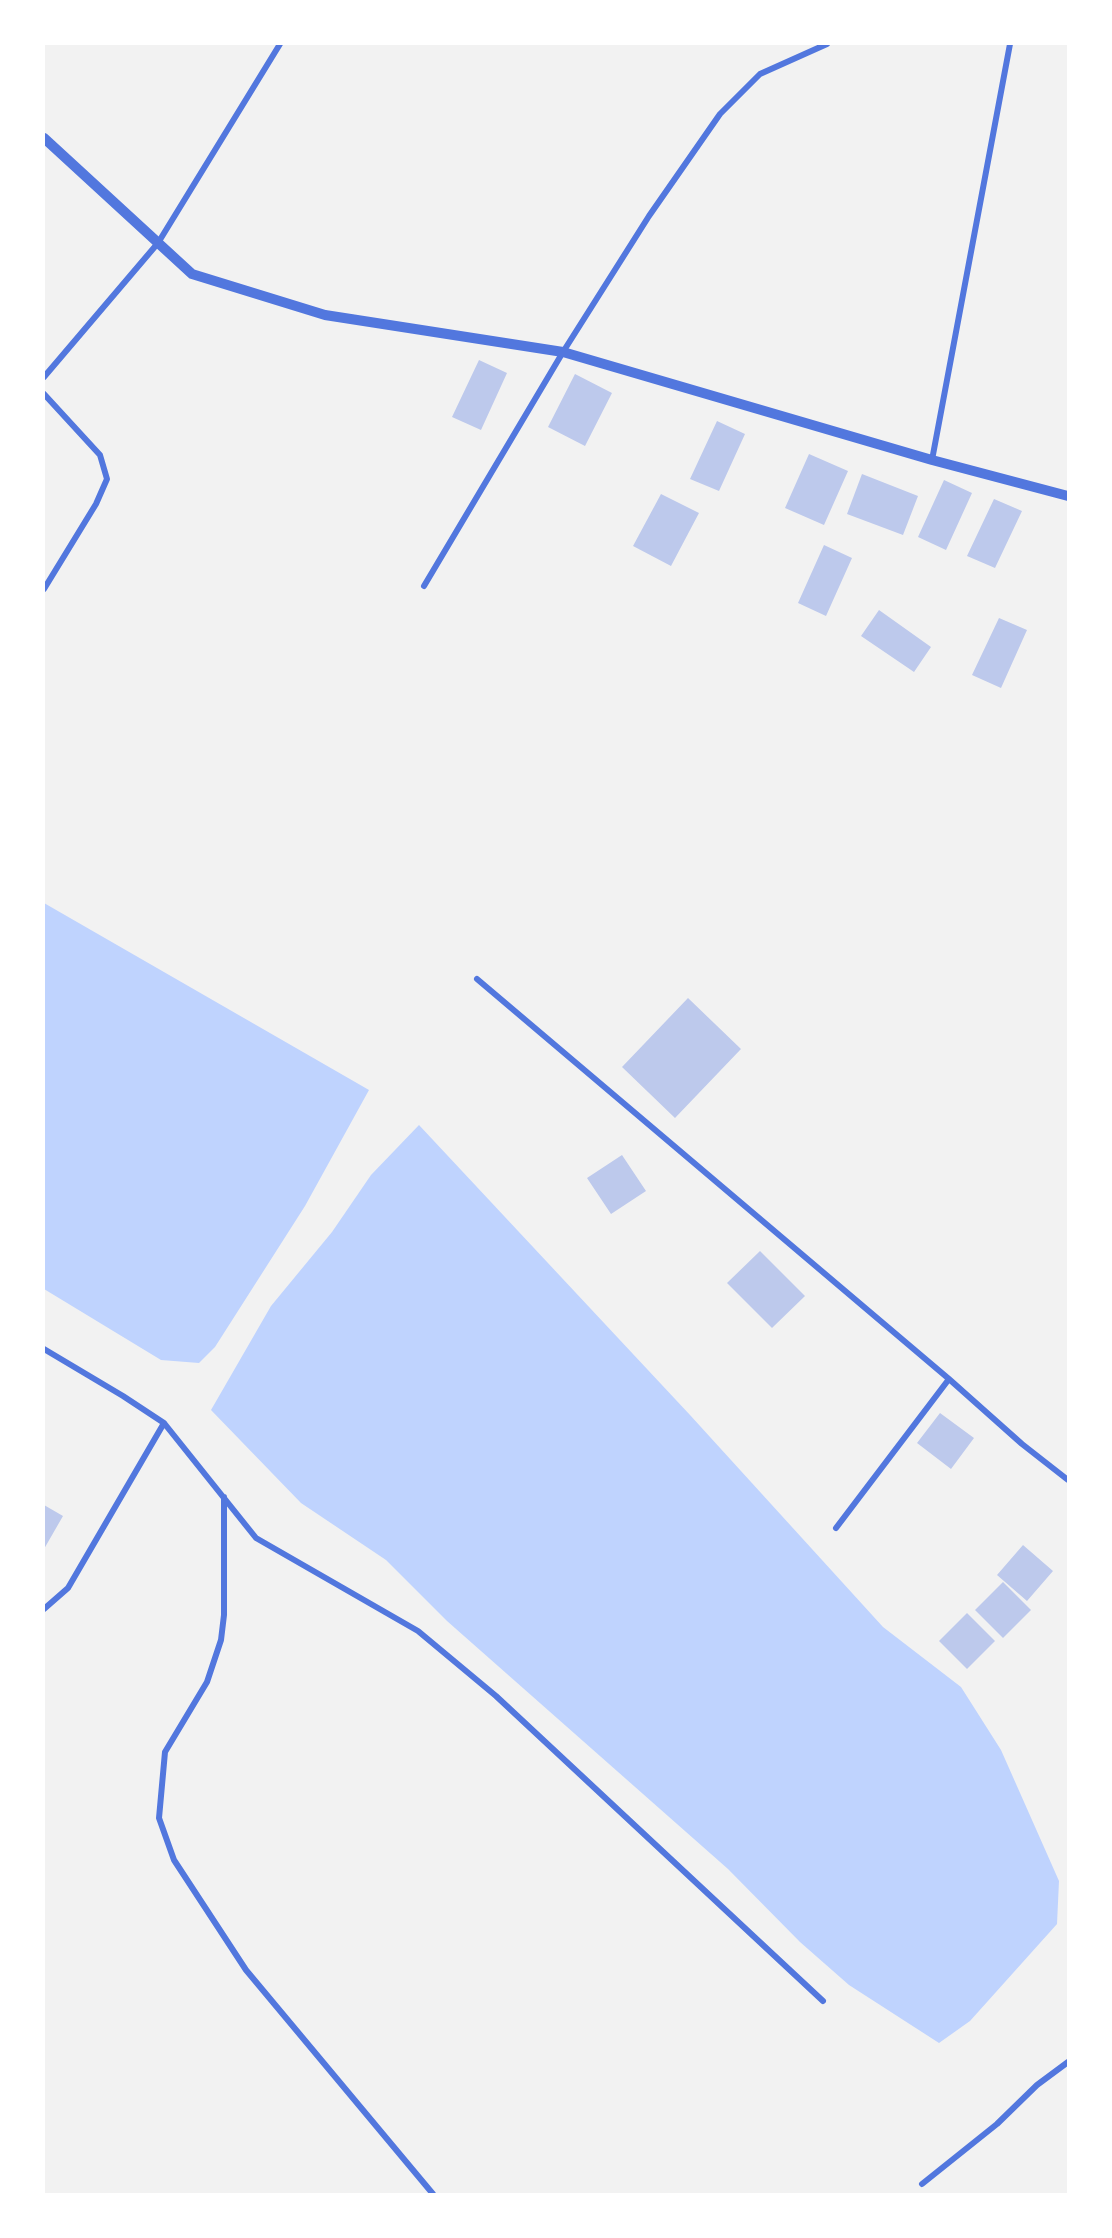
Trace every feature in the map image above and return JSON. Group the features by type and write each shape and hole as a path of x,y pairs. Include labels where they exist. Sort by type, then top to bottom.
{"street":[{"path":"44,377 158,243 280,44"},
{"path":"424,586 563,352 650,216 720,114 760,74 827,44"},
{"path":"932,460 1010,44"},
{"path":"44,138 192,274 325,315 563,352 932,460 1068,496"},
{"path":"44,394 100,455 107,479 96,504 44,589"},
{"path":"477,979 949,1378 1022,1444 1067,1477"},
{"path":"44,1349 164,1423 256,1538 418,1631 496,1696 823,2001"},
{"path":"836,1528 949,1378"},
{"path":"44,1610 68,1588 164,1423"},
{"path":"224,1496 224,1615 221,1640 207,1682 165,1752 159,1818 174,1860 246,1970 434,2194"},
{"path":"922,2184 997,2124 1037,2085 1068,2062"}],"water":[{"path":"44,903 369,1090 305,1206 215,1347 199,1363 161,1360 44,1289"},
{"path":"419,1125 690,1415 883,1627 961,1687 1001,1750 1059,1881 1057,1924 970,2021 939,2043 849,1985 800,1942 728,1869 447,1621 386,1560 301,1503 211,1410 271,1306 332,1232 371,1175"}],"building":[{"path":"479,360 507,373 481,430 452,417"},
{"path":"575,374 612,393 585,446 548,427"},
{"path":"717,421 745,434 719,491 690,479"},
{"path":"809,454 848,471 824,525 785,508"},
{"path":"862,474 918,496 903,535 847,514"},
{"path":"944,480 972,493 946,550 918,537"},
{"path":"661,494 699,513 671,566 633,546"},
{"path":"994,499 1022,511 995,568 967,556"},
{"path":"824,545 852,558 826,616 798,603"},
{"path":"879,610 931,647 914,672 861,636"},
{"path":"999,618 1027,630 1001,688 972,675"},
{"path":"688,998 741,1049 675,1118 622,1067"},
{"path":"622,1155 646,1191 611,1214 587,1178"},
{"path":"760,1251 805,1296 772,1328 727,1283"},
{"path":"940,1413 974,1438 951,1469 917,1443"},
{"path":"44,1505 63,1516 44,1549"},
{"path":"1023,1545 1053,1571 1027,1601 997,1575"},
{"path":"1003,1582 1031,1610 1003,1638 975,1610"},
{"path":"967,1613 995,1641 967,1669 939,1641"}]}
